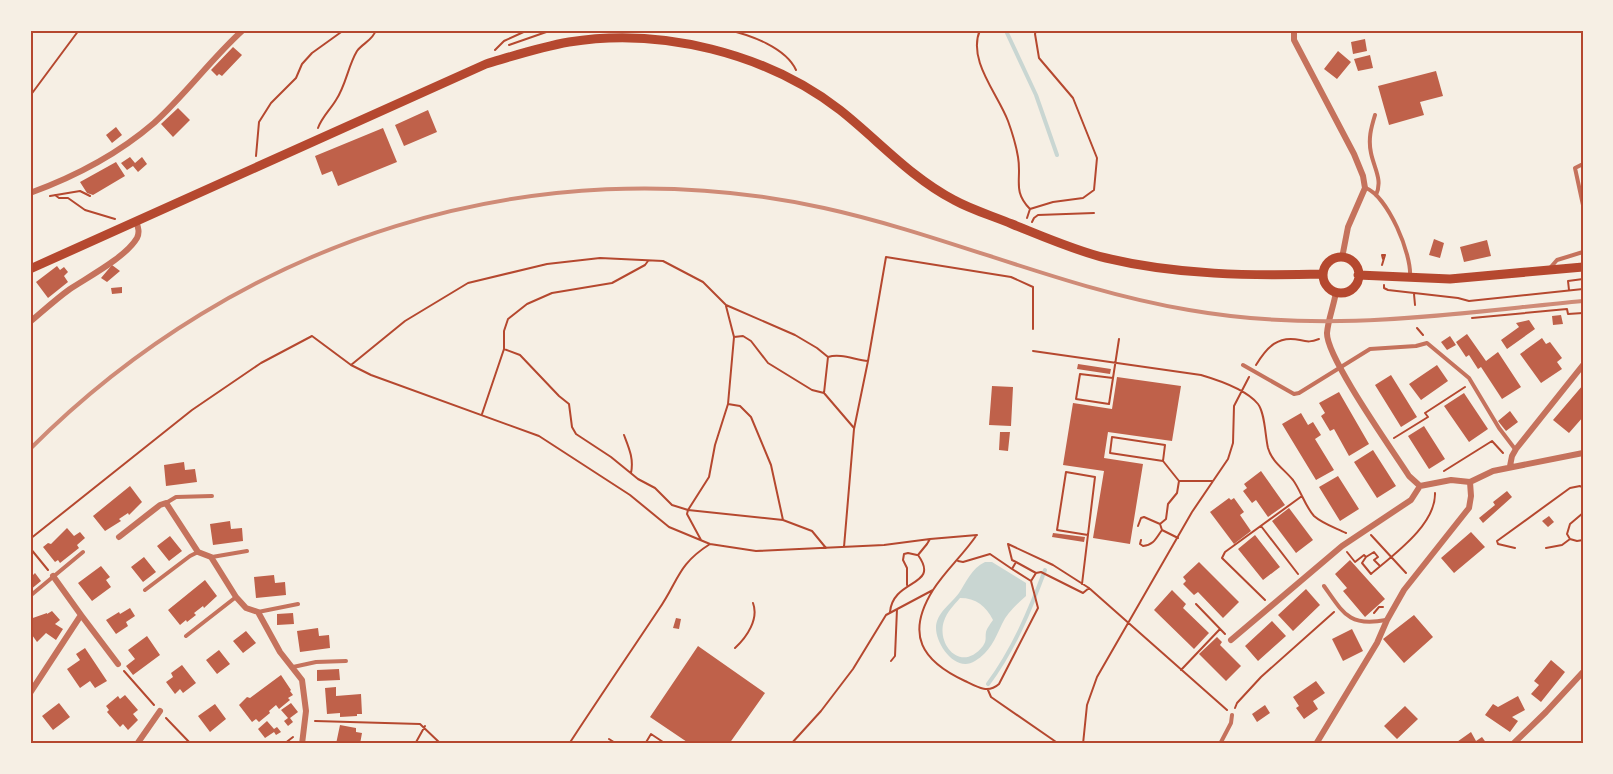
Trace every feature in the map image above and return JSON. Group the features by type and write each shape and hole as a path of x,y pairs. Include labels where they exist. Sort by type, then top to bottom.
{"main road":[{"path":"30,269 486,64 537,48 596,39 660,40 699,46 746,60 796,82 838,109 932,188 956,201 1026,230 1104,258 1155,268 1205,273 1323,274"},
{"path":"1342,258 1355,264 1358,275 1354,287 1343,293 1336,292 1326,285 1323,274 1326,265 1332,260 1342,258"},
{"path":"1358,275 1450,279 1583,267"}],"street":[{"path":"33,192 119,150 154,122 243,30"},
{"path":"1294,30 1294,40 1361,169 1365,188 1348,227 1342,258"},
{"path":"30,322 52,302 106,266 132,245 139,231 136,221"},
{"path":"1336,292 1327,333 1329,348 1409,476 1420,486 1450,480 1470,482 1482,475 1510,466 1583,453"},
{"path":"1510,466 1516,449 1583,365"},
{"path":"1316,744 1412,580 1469,508 1470,482"},
{"path":"1231,640 1342,546 1411,500 1417,494 1420,486"},
{"path":"119,537 159,505 166,503 198,552 211,557 236,597 246,608 258,612 280,652 302,680 306,701 302,744"},
{"path":"53,576 118,664"},
{"path":"30,693 81,615"},
{"path":"1513,744 1583,672"},
{"path":"137,744 160,711"}],"lane":[{"path":"1375,115 1370,134 1371,153 1379,180 1376,195"},
{"path":"1583,164 1575,168 1583,205"},
{"path":"1365,188 1376,195 1387,210 1406,249 1410,268 1409,278"},
{"path":"1547,271 1557,260 1583,252"},
{"path":"1243,365 1294,394 1370,349 1416,346 1427,343 1469,378 1499,428 1516,449"},
{"path":"166,503 176,497 212,496"},
{"path":"211,557 247,551"},
{"path":"30,596 83,552"},
{"path":"145,590 190,555 198,552"},
{"path":"1324,586 1340,607 1355,621 1368,624 1387,620"},
{"path":"186,636 236,597"},
{"path":"258,612 297,604"},
{"path":"292,668 316,662 346,661"},
{"path":"1220,744 1231,723 1232,715"}],"path":[{"path":"30,96 79,30"},
{"path":"258,166 256,141 259,122 271,103 296,78 302,64 312,52 344,30"},
{"path":"317,140 317,130 321,119 336,100 357,52 365,42 373,37 376,30"},
{"path":"528,30 504,41 490,54 520,40 552,30"},
{"path":"728,30 764,44 786,56 796,72 796,82"},
{"path":"980,30 977,37 979,57 1008,120 1018,157 1018,190 1030,209 1026,230"},
{"path":"1030,209 1053,202 1083,198 1094,190 1097,158 1073,98 1039,58 1036,30"},
{"path":"33,192 40,198 80,191 90,196"},
{"path":"55,195 59,198 68,198 85,210 117,220"},
{"path":"1026,230 1038,215 1094,213"},
{"path":"844,547 854,429 886,257 1011,277 1033,287 1033,329"},
{"path":"351,365 405,321 468,283 547,264 600,258 663,261 703,282 726,304 795,335 828,357 841,355 855,360 868,361"},
{"path":"1383,259 1383,264"},
{"path":"482,414 504,349 504,331 508,319 527,304 552,293 612,283 645,265 648,261"},
{"path":"1569,290 1568,280 1583,279"},
{"path":"1415,305 1414,294 1469,301 1583,289"},
{"path":"701,540 687,514 709,477 715,445 728,404 734,337 726,304"},
{"path":"1472,318 1567,309 1568,314 1583,313"},
{"path":"30,539 192,410 261,363 312,336 351,365 393,384 539,436 630,495 669,527 710,544 756,551 884,545 976,535 956,560 933,590 922,613 919,635 929,658 947,673 988,690 999,684 1038,608 1031,581 990,554 963,562 956,560"},
{"path":"734,337 743,336 751,341 768,363 812,390 824,393 854,429"},
{"path":"1113,378 1080,374 1076,399 1109,404 1113,378 1115,362 1119,339"},
{"path":"1083,744 1087,705 1097,677 1178,538 1228,459 1233,443 1234,406 1252,371 1267,347 1276,341 1305,342"},
{"path":"504,349 520,355 569,404 572,427 576,434 655,488 672,505 688,510 783,520 812,531 826,548"},
{"path":"1033,351 1201,375 1223,381 1259,405 1263,414 1269,451 1292,479 1314,515 1325,524 1354,537"},
{"path":"824,393 828,357"},
{"path":"1387,442 1428,417 1425,413 1472,383"},
{"path":"728,404 740,406 751,417 771,465 783,520"},
{"path":"624,435 633,465 631,473"},
{"path":"1162,461 1165,445 1112,437 1110,453 1162,461 1179,481 1213,481"},
{"path":"1443,472 1492,441 1503,452 1512,456"},
{"path":"1082,584 1088,535 1095,477 1066,472 1057,530 1088,535"},
{"path":"1160,524 1166,519 1168,504 1177,493 1179,481"},
{"path":"1380,566 1374,560 1378,557 1374,552 1362,563 1371,574 1380,566 1390,557 1422,527 1431,513 1436,497 1435,484"},
{"path":"1515,548 1498,544 1497,541 1570,488 1580,486 1583,488"},
{"path":"1270,605 1222,558 1226,552 1302,496"},
{"path":"1583,513 1567,529 1570,539 1583,540"},
{"path":"1138,526 1144,517 1160,524 1162,530 1178,538"},
{"path":"1261,526 1302,579"},
{"path":"1141,540 1140,544 1149,546 1162,530"},
{"path":"1366,530 1412,580"},
{"path":"918,555 930,539"},
{"path":"1546,548 1562,544 1570,539"},
{"path":"569,744 663,604 688,559 710,544"},
{"path":"1089,588 1083,593 1012,560 1008,544 1053,565 1089,588 1230,713 1261,677 1340,607"},
{"path":"1342,546 1355,562 1364,555 1366,557"},
{"path":"30,548 53,576"},
{"path":"791,744 821,711 853,669 890,612 894,598 907,585 914,584 924,573 923,562 918,555 908,553 904,554 903,560 907,568 907,585"},
{"path":"1012,569 1016,562"},
{"path":"1031,581 1036,573"},
{"path":"890,612 933,590"},
{"path":"735,648 747,634 753,620 755,608 753,603"},
{"path":"1196,604 1231,640"},
{"path":"1369,618 1379,608 1386,607"},
{"path":"891,661 895,656 897,609"},
{"path":"1182,670 1220,629"},
{"path":"988,690 991,697 1059,744"},
{"path":"306,720 420,724 425,726 441,744"},
{"path":"415,744 425,726"},
{"path":"645,744 651,734 666,744"},
{"path":"609,739 617,744"}],"shaded area":[{"path":"992,562 1026,583 1026,596 1007,616 985,654 968,664 961,663 954,660 943,649 936,628 941,613 980,565","holes":["960,598 971,599 980,604 993,620 987,630 983,646 975,654 966,657 952,653 942,630 945,618"]}],"building":[{"path":"1365,39 1367,51 1353,54 1351,42"},
{"path":"233,47 242,55 222,76 219,74 217,76 211,70"},
{"path":"1338,51 1351,62 1337,79 1324,69"},
{"path":"1370,55 1373,68 1358,71 1354,59"},
{"path":"1436,71 1443,96 1420,102 1424,115 1389,125 1378,86"},
{"path":"178,108 190,120 173,137 161,124"},
{"path":"428,110 437,132 404,146 395,125"},
{"path":"116,127 122,135 112,143 106,135"},
{"path":"383,128 397,162 338,186 332,171 322,175 315,156"},
{"path":"130,157 135,163 142,157 147,164 138,172 133,166 127,170 121,163"},
{"path":"116,162 125,176 93,195 87,193 80,182"},
{"path":"1434,239 1444,243 1440,258 1429,255"},
{"path":"1487,240 1491,256 1464,262 1460,247"},
{"path":"112,265 120,271 107,282 101,278"},
{"path":"57,266 60,270 64,267 68,272 64,276 68,282 48,298 36,282"},
{"path":"122,287 122,293 112,294 111,288"},
{"path":"1561,315 1563,324 1553,325 1552,316"},
{"path":"1529,320 1535,329 1507,349 1501,340 1519,327 1516,323"},
{"path":"1467,334 1486,361 1498,352 1521,387 1502,399 1481,367 1478,369 1469,355 1466,357 1456,342"},
{"path":"1450,336 1456,345 1447,350 1441,342"},
{"path":"1542,338 1546,344 1550,342 1562,358 1557,362 1562,369 1541,383 1520,354"},
{"path":"1078,364 1111,369 1110,374 1077,369"},
{"path":"1437,365 1448,381 1421,400 1409,384"},
{"path":"1391,375 1417,417 1401,427 1375,385"},
{"path":"1117,377 1181,386 1172,441 1108,432 1104,458 1143,464 1130,544 1093,538 1104,471 1063,465 1073,403 1112,409"},
{"path":"1583,385 1583,417 1569,433 1553,420"},
{"path":"992,386 1013,387 1011,426 989,425"},
{"path":"1339,392 1369,444 1349,456 1334,429 1330,431 1321,416 1325,413 1319,403"},
{"path":"1464,393 1488,429 1469,442 1444,406"},
{"path":"1510,411 1518,422 1506,431 1498,421"},
{"path":"1301,413 1308,425 1313,422 1321,435 1315,439 1334,470 1316,480 1282,424"},
{"path":"1424,426 1445,459 1429,469 1408,436"},
{"path":"1000,432 1010,432 1008,451 999,450"},
{"path":"1373,450 1396,486 1377,498 1354,462"},
{"path":"184,462 185,470 195,469 197,482 166,486 164,465"},
{"path":"1261,471 1285,505 1268,517 1256,500 1252,503 1243,491 1247,488 1244,484"},
{"path":"1338,476 1359,509 1340,521 1319,487"},
{"path":"130,486 142,502 129,515 128,513 119,519 121,521 105,531 93,516"},
{"path":"1507,491 1512,497 1483,523 1479,518"},
{"path":"1229,498 1231,500 1234,498 1244,512 1240,515 1251,531 1234,544 1210,512"},
{"path":"1289,508 1313,540 1296,553 1272,521"},
{"path":"1549,516 1554,522 1548,527 1542,521"},
{"path":"230,521 231,529 242,528 243,541 213,545 210,524"},
{"path":"67,528 74,536 80,532 85,538 77,545 79,548 60,563 58,560 55,562 43,547 48,543 51,544"},
{"path":"1471,532 1485,547 1454,573 1441,558"},
{"path":"1053,533 1085,537 1084,542 1052,537"},
{"path":"1255,535 1280,567 1263,580 1238,549"},
{"path":"170,536 182,551 169,561 157,546"},
{"path":"144,557 156,572 143,582 131,567"},
{"path":"1350,560 1385,599 1365,617 1343,591 1347,588 1335,574"},
{"path":"1199,562 1239,602 1223,618 1198,592 1194,595 1183,584 1186,581 1183,577"},
{"path":"30,566 33,575 35,573 41,581 30,590"},
{"path":"101,566 110,577 106,580 111,587 92,601 78,583"},
{"path":"274,575 275,583 285,582 286,595 256,598 254,577"},
{"path":"205,580 217,596 204,608 203,606 194,613 196,615 180,625 168,610"},
{"path":"1306,589 1320,605 1293,631 1278,615"},
{"path":"1172,590 1186,604 1183,608 1209,633 1194,649 1154,610"},
{"path":"130,608 135,616 126,622 128,626 116,634 106,620"},
{"path":"52,611 60,620 55,624 63,629 56,640 46,633 37,642 30,632 30,619"},
{"path":"293,613 294,624 277,625 277,614"},
{"path":"1414,615 1433,637 1404,663 1383,639"},
{"path":"676,618 681,619 679,629 673,628"},
{"path":"1272,621 1286,636 1258,661 1245,646"},
{"path":"318,628 319,636 329,635 330,648 300,652 297,631"},
{"path":"1352,629 1363,651 1343,661 1332,639"},
{"path":"246,631 256,643 243,653 233,641"},
{"path":"147,636 160,655 133,675 126,666 135,659 128,650"},
{"path":"1217,637 1222,642 1220,645 1241,666 1226,681 1199,654"},
{"path":"698,646 765,693 729,744 690,744 650,717"},
{"path":"85,648 107,681 95,688 90,681 80,688 67,669 80,660 76,654"},
{"path":"219,650 230,664 217,674 206,660"},
{"path":"1551,660 1565,672 1541,702 1531,694 1539,685 1534,681"},
{"path":"182,665 196,683 183,693 180,689 175,694 166,682 173,677 171,673"},
{"path":"339,669 340,680 317,681 317,670"},
{"path":"281,675 293,695 288,698 290,700 279,709 276,705 259,722 256,719 252,722 239,705 247,697 250,698"},
{"path":"1316,681 1325,693 1313,701 1318,709 1304,719 1296,708 1299,706 1293,697"},
{"path":"336,687 336,696 361,694 362,714 340,717 340,713 327,714 325,688"},
{"path":"125,695 138,710 133,714 138,720 128,730 123,724 120,727 107,712 109,710 106,706 118,696 120,699"},
{"path":"1518,696 1525,710 1512,717 1518,721 1510,732 1485,715 1493,704 1498,707"},
{"path":"59,703 70,717 53,730 42,716"},
{"path":"291,703 298,712 290,718 293,722 288,726 284,721 288,718 281,710"},
{"path":"215,704 226,719 210,732 198,716"},
{"path":"1265,705 1270,713 1257,722 1252,714"},
{"path":"1405,706 1418,719 1397,739 1384,726"},
{"path":"267,721 274,729 277,727 281,732 276,735 274,732 265,738 258,729"},
{"path":"340,725 356,728 356,732 362,733 360,744 336,744"},
{"path":"1471,732 1476,741 1482,737 1487,744 1454,744"}],"waterway":[{"path":"1008,30 1007,33 1036,95 1057,155"},
{"path":"988,684 1021,629 1045,570"}],"railway":[{"path":"30,449 112,376 201,314 296,264 396,226 500,201 606,189 715,191 824,208 915,232 1051,276 1142,301 1240,317 1289,321 1386,319 1583,301"}]}
